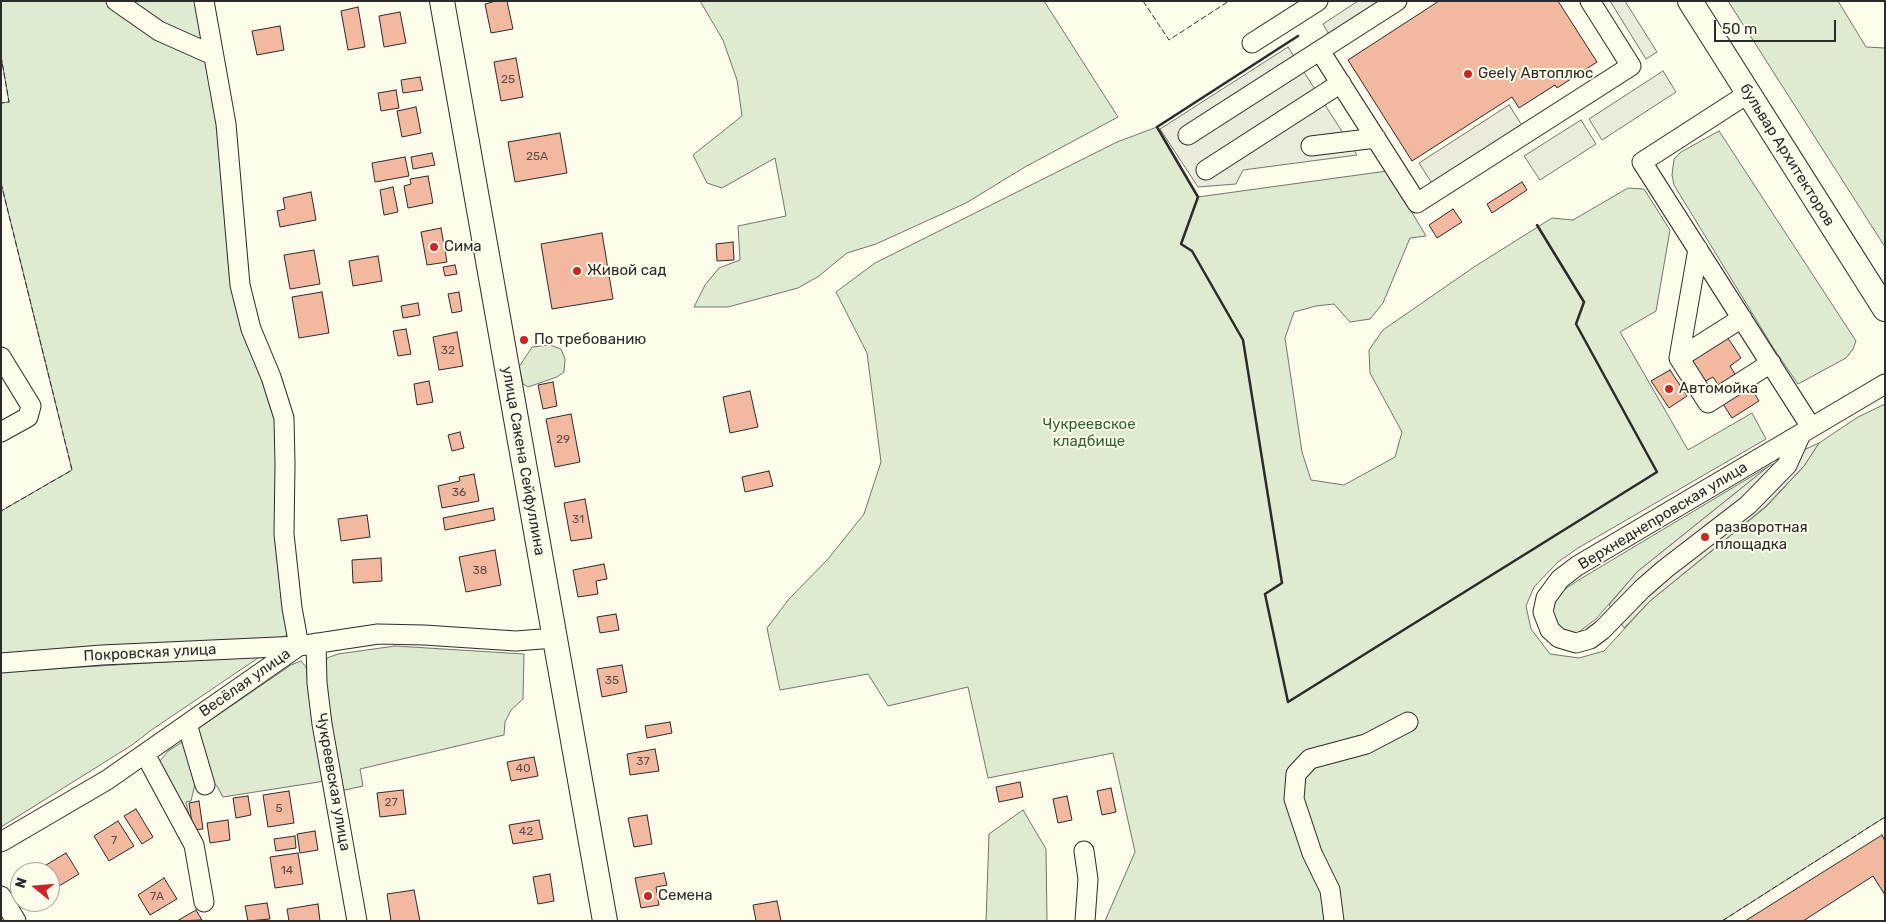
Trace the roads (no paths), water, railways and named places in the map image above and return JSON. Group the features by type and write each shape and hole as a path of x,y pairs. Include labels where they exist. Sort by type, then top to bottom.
{"main road":[{"name":"улица Сакена Сейфуллина","path":"442,1 605,921"},
{"name":"бульвар Архитекторов","path":"1690,1 1885,309"},
{"name":"бульвар Архитекторов","path":"1708,1 1885,279"}],"street":[{"path":"116,1 159,31 213,55"},
{"path":"204,1 226,124 240,285 251,329 271,377 284,418 284,534 292,608 308,645"},
{"path":"1252,43 1318,1"},
{"path":"1188,135 1397,1"},
{"path":"1320,50 1418,203 1631,66 1590,1"},
{"path":"1206,170 1341,83"},
{"path":"1749,93 1642,162 1771,363 1806,431"},
{"path":"1311,146 1376,138"},
{"path":"1698,249 1679,358 1708,403 1771,363"},
{"path":"1679,358 1742,318"},
{"path":"1,357 31,406 28,417 1,432"},
{"name":"Верхнеднепровская улица","path":"1806,431 1787,466 1748,505 1659,574 1596,635 1590,639 1576,642 1559,638 1550,630 1542,612 1546,598 1560,579 1590,557 1885,384"},
{"name":"Весёлая улица","path":"1,842 107,780 308,645 378,634 424,635 516,642 554,638"},
{"name":"Покровская улица","path":"1,663 102,655 308,645"},
{"name":"Чукреевская улица","path":"308,645 317,683 322,724 357,921"},
{"path":"1334,921 1330,890 1312,853 1294,799 1296,774 1310,759 1366,744 1408,722"},
{"path":"188,724 205,784"},
{"path":"145,754 194,845 204,902"},
{"path":"1084,851 1088,880 1085,921"},
{"path":"1,896 16,921"}],"place":[{"name":"Geely Автоплюс","path":"1468,74"},
{"name":"Сима","path":"434,247"},
{"name":"Живой сад","path":"577,271"},
{"name":"По требованию","path":"524,340"},
{"name":"Автомойка","path":"1669,389"},
{"name":"разворотная площадка","path":"1705,537"},
{"name":"Семена","path":"648,896"}],"park label":[{"name":"Чукреевское кладбище","path":"1089,434"}]}
